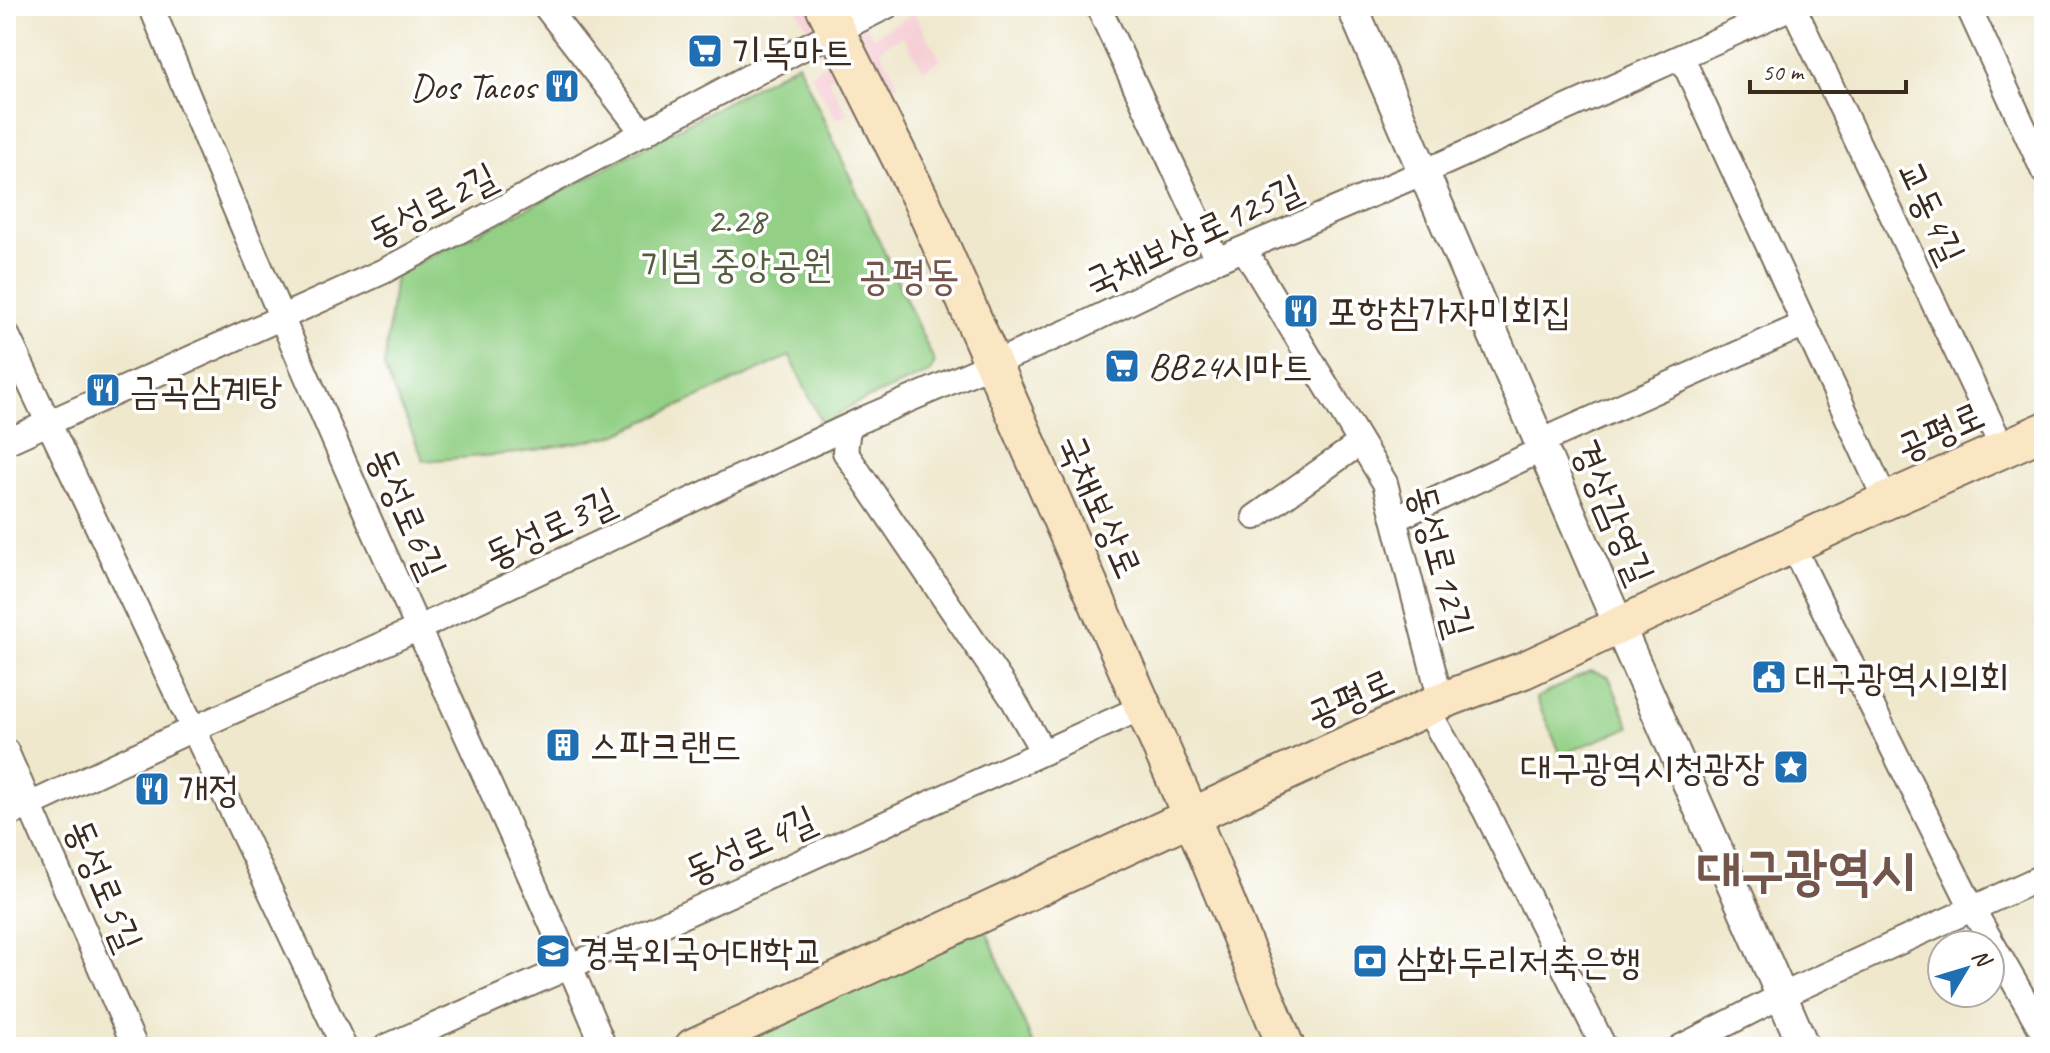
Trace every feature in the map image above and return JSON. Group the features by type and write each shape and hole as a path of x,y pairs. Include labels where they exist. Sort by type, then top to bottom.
{"main road":[{"name":"국채보상로","path":"831,18 922,202 1191,816 1286,1047"},
{"name":"공평로","path":"693,1047 1434,705 1524,670 2044,431"}],"street":[{"name":"동성로6길","path":"151,6 214,163 284,318 356,490 571,966 604,1047"},
{"path":"545,6 644,134"},
{"name":"동성로2길","path":"6,442 284,318 421,252 644,134 831,18 887,6"},
{"path":"1098,6 1217,260"},
{"name":"경상감영길","path":"1352,6 1804,1047"},
{"name":"교동4길","path":"1424,172 1794,6 2003,449"},
{"path":"1968,6 2044,172"},
{"path":"1682,58 1886,501"},
{"name":"국채보상로125길","path":"991,364 1076,328 1217,260 1424,172"},
{"name":"동성로12길","path":"1244,249 1385,483 1434,705 1604,1047"},
{"path":"1395,519 1542,446 1805,324"},
{"path":"6,333 344,1047"},
{"name":"동성로3길","path":"6,816 991,364"},
{"path":"848,428 845,452 1014,701 1043,752"},
{"path":"1255,517 1360,443"},
{"path":"1792,545 1973,910 2044,1034"},
{"name":"동성로4길","path":"386,1047 1143,707"},
{"name":"동성로5길","path":"6,751 135,1047"},
{"path":"1681,1047 1783,995 2044,876"}],"shaded area":[{"path":"795,6 854,6 873,37 914,13 941,60 923,70 903,36 880,49 899,84 855,110 835,75 828,79 848,114 837,120 810,73 827,62"}],"green space":[{"name":"2.28 기념 중앙공원","path":"798,63 935,363 929,373 850,406 823,426 790,356 613,436 519,453 424,461 384,368 395,274 576,184"},
{"path":"1590,671 1609,677 1630,727 1561,755 1536,698"},
{"path":"980,915 1034,1047 693,1047"}],"place":[{"name":"기독마트","path":"705,51"},
{"name":"Dos Tacos","path":"562,86"},
{"name":"포항참가자미회집","path":"1301,311"},
{"name":"BB24시마트","path":"1122,366"},
{"name":"금곡삼계탕","path":"103,390"},
{"name":"대구광역시의회","path":"1769,677"},
{"name":"스파크랜드","path":"563,745"},
{"name":"대구광역시청광장","path":"1791,767"},
{"name":"개정","path":"152,789"},
{"name":"경북외국어대학교","path":"553,951"},
{"name":"삼화두리저축은행","path":"1370,961"}],"district":[{"name":"공평동","path":"909,275"},
{"name":"대구광역시","path":"1806,870"}]}
